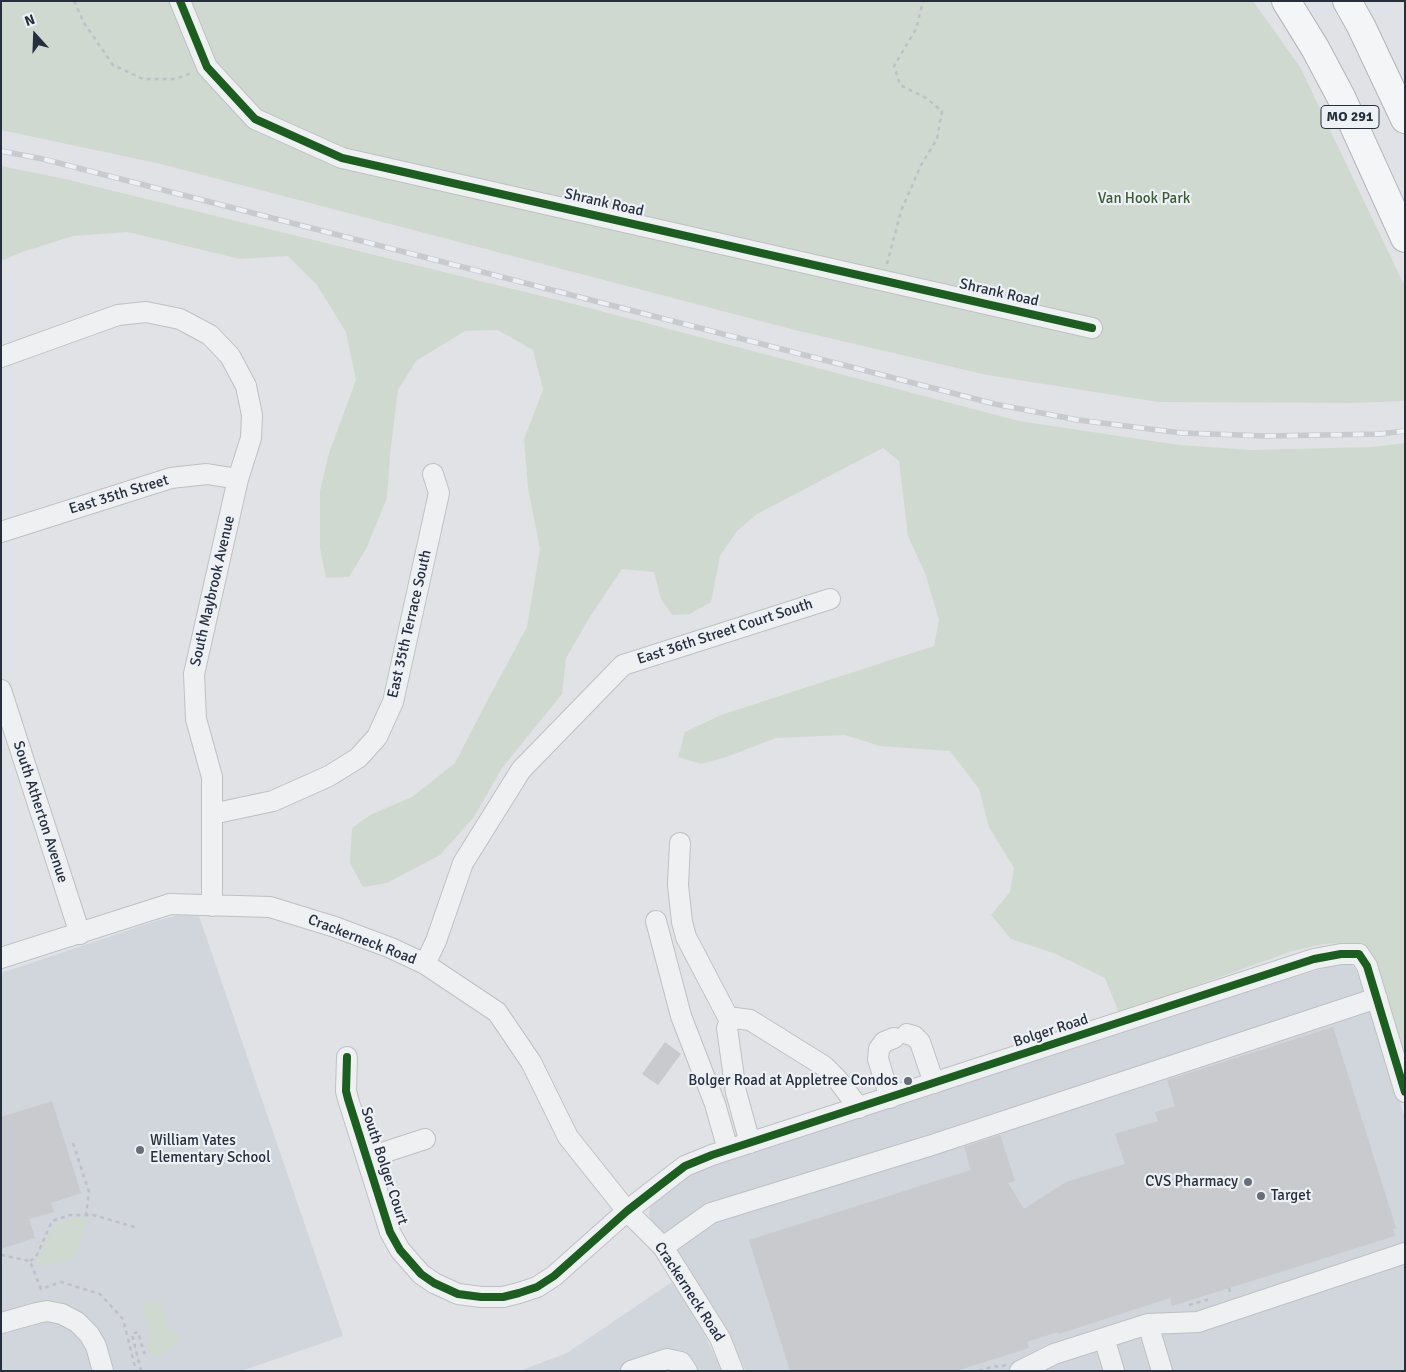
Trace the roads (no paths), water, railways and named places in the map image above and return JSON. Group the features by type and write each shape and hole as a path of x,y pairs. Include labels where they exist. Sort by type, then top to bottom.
{"highway":[{"name":"MO 291","path":"1286,1 1315,48 1341,97 1405,238"},
{"name":"MO 291","path":"1347,1 1361,26 1405,119"}],"street":[{"name":"Shrank Road","path":"180,1 207,67 255,120 342,158 1092,328"},
{"name":"South Maybrook Avenue","path":"1,357 118,315 146,312 180,319 210,336 230,356 246,386 252,415 251,438 238,479 194,674 196,719 212,777 212,906"},
{"name":"East 35th Street","path":"1,532 171,478 207,474 238,479"},
{"name":"East 35th Terrace South","path":"212,814 273,801 329,776 358,758 377,737 393,702 440,493 433,474"},
{"name":"East 36th Street Court South","path":"425,964 436,941 463,863 521,770 623,665 830,598"},
{"name":"South Atherton Avenue","path":"1,690 80,934"},
{"path":"680,842 678,885 682,922 686,937 730,1021"},
{"name":"Crackerneck Road","path":"1,958 170,904 270,907 334,927 391,948 425,964 496,1012 531,1062 568,1137 627,1211 663,1247 720,1338 733,1371"},
{"path":"656,921 681,1016 715,1104 728,1150"},
{"name":"Bolger Road","path":"627,1211 685,1166 712,1155 1314,959 1341,954 1359,954 1367,966 1405,1092"},
{"path":"663,1247 711,1213 942,1142 1377,998"},
{"path":"750,1142 736,1092 727,1028 730,1021 735,1018 750,1020 824,1066 837,1079 859,1108"},
{"path":"890,1098 878,1059 879,1049 884,1042 900,1036 914,1036 920,1042 934,1083"},
{"name":"South Bolger Court","path":"347,1057 346,1091 390,1232 400,1250 421,1274 434,1283 458,1294 480,1297 503,1297 537,1287 554,1276 627,1211"},
{"name":"South Bolger Court","path":"367,1158 425,1139"},
{"path":"1020,1371 1054,1354 1148,1324 1198,1322 1405,1253"},
{"path":"1,1323 37,1313 62,1314 77,1322 89,1334 94,1341 103,1371"},
{"path":"1148,1324 1162,1371"},
{"path":"1104,1338 1114,1371"},
{"path":"630,1371 667,1358 681,1362 687,1371"}],"railway":[{"path":"1,151 43,159 995,404 1078,420 1182,433 1267,436 1380,434 1405,431"}],"place":[{"name":"Bolger Road at Appletree Condos","path":"908,1081"},
{"name":"William Yates Elementary School","path":"140,1150"},
{"name":"CVS Pharmacy","path":"1248,1182"},
{"name":"Target","path":"1261,1196"}],"park label":[{"name":"Van Hook Park","path":"1144,199"}]}
